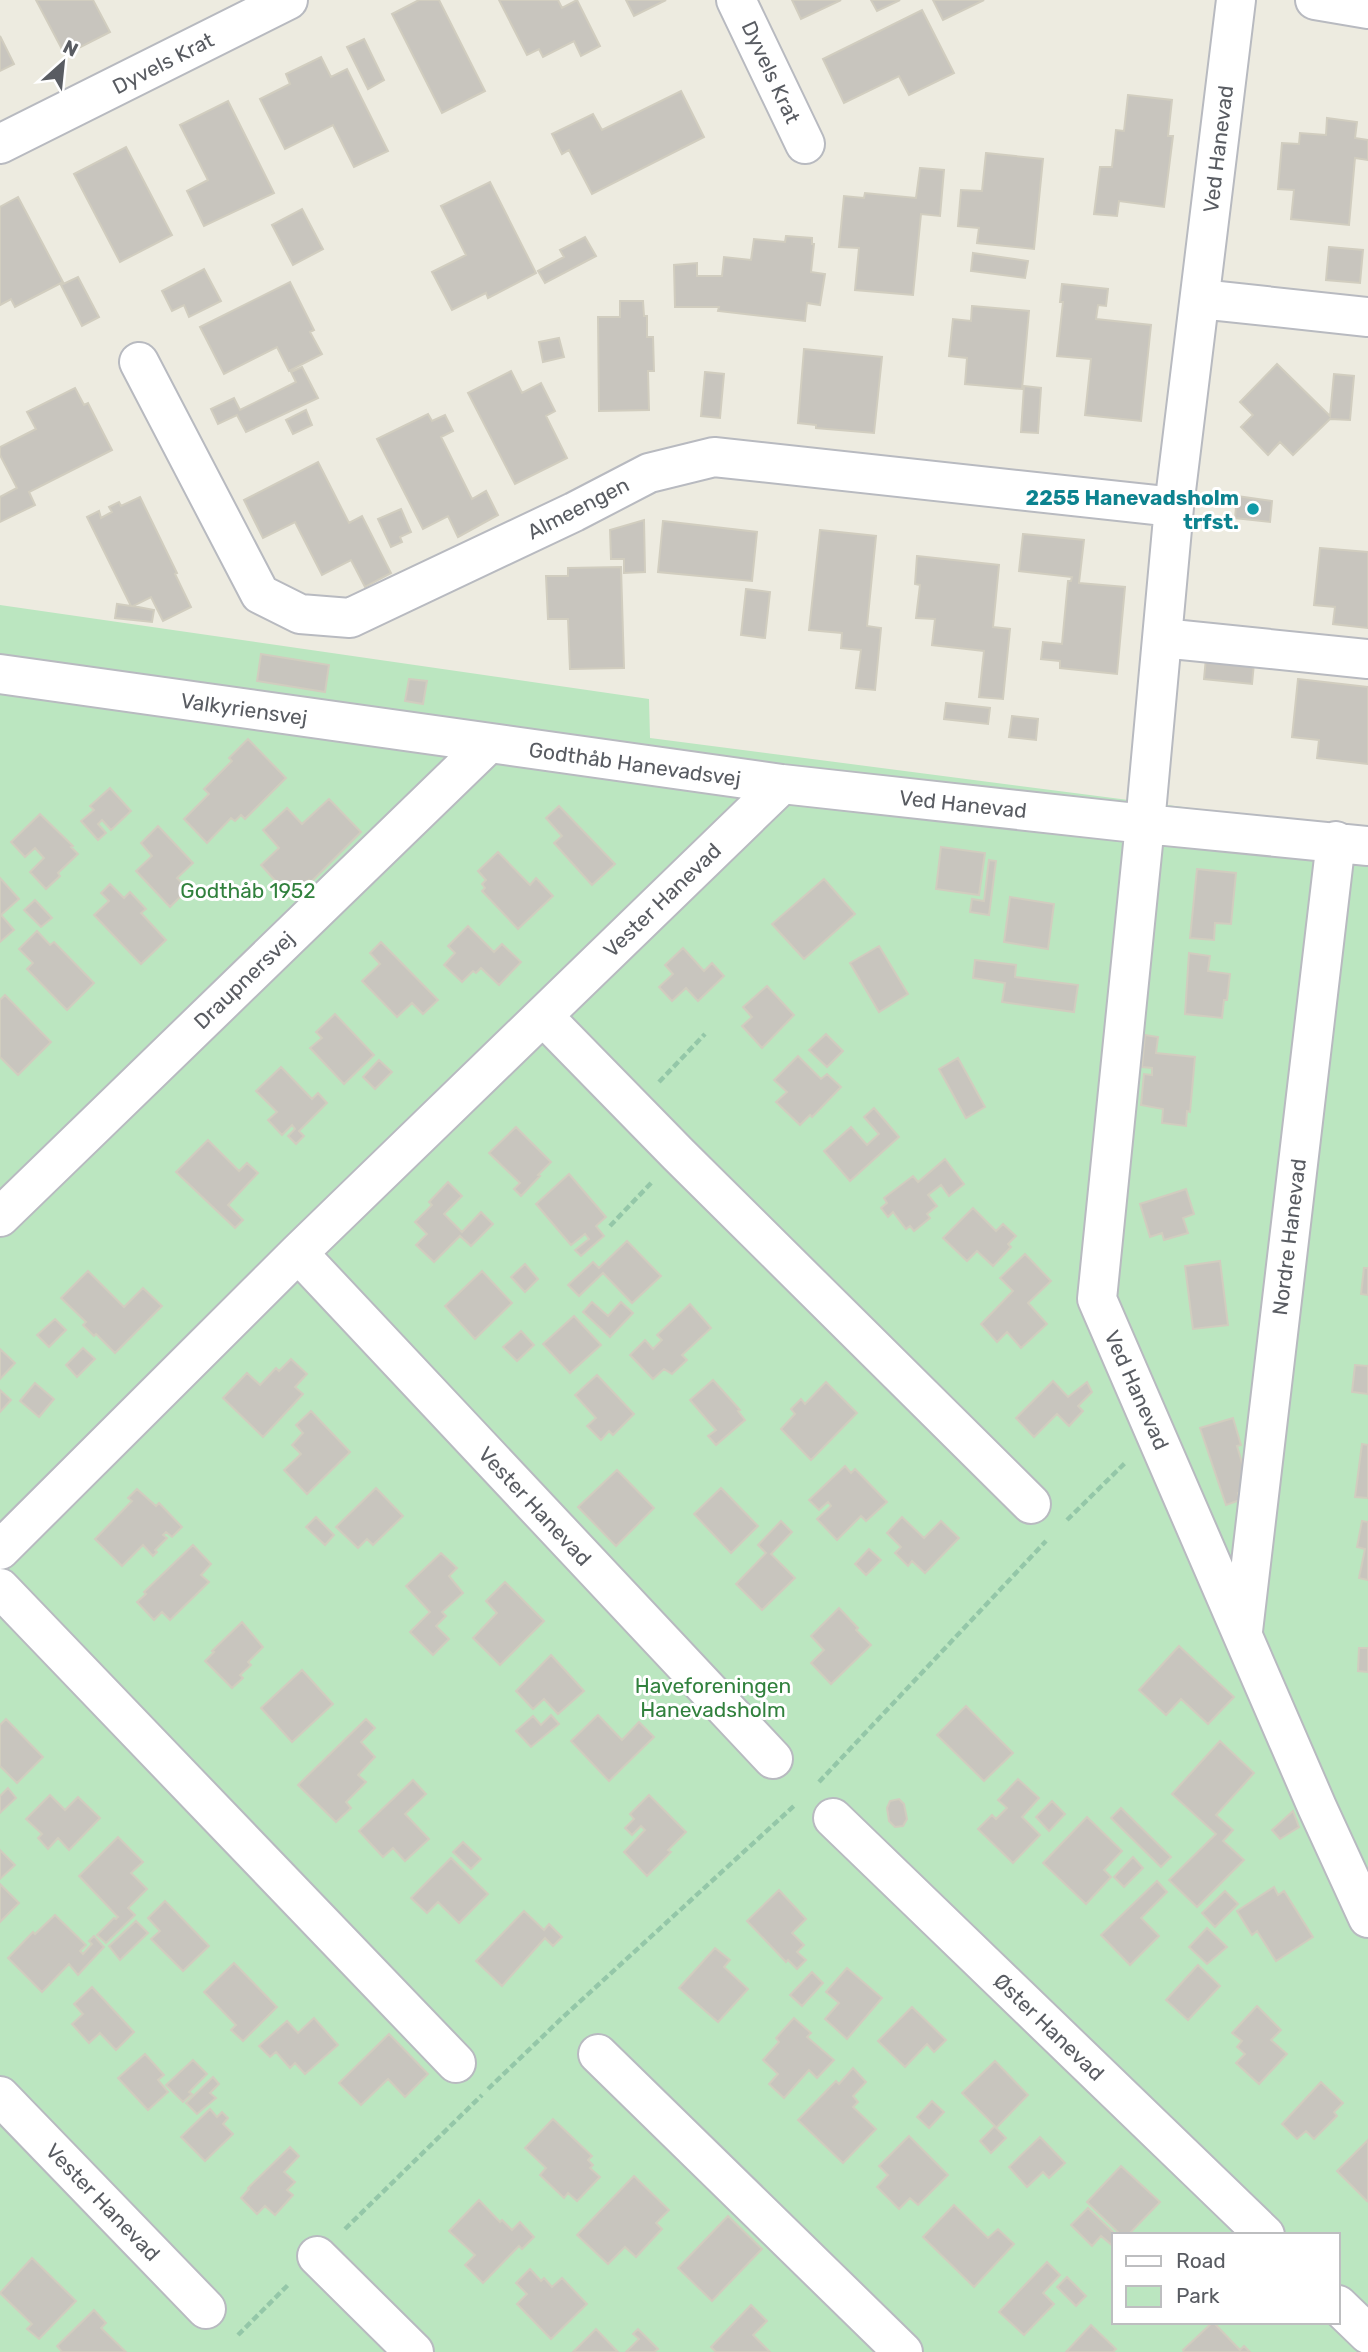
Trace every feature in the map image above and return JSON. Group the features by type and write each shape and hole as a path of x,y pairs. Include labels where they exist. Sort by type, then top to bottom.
{"street":[{"name":"Dyvels Krat","path":"0,144 288,0"},
{"name":"Dyvels Krat","path":"736,0 805,144"},
{"name":"Ved Hanevad","path":"1236,0 1174,507 1097,1299 1242,1633 1364,1901"},
{"path":"1315,0 1362,5"},
{"path":"1200,299 1368,317"},
{"name":"Almeengen","path":"139,362 260,594 300,614 350,618 573,512 649,472 714,457 1174,507"},
{"path":"1162,638 1368,659"},
{"name":"Valkyriensvej","path":"7,683 488,744"},
{"name":"Godthåb Hanevadsvej","path":"488,744 782,784"},
{"name":"Draupnersvej","path":"0,1217 488,744"},
{"name":"Ved Hanevad","path":"782,784 1145,824"},
{"name":"Vester Hanevad","path":"0,1550 298,1253 782,784"},
{"name":"Nordre Hanevad","path":"1145,824 1352,844 1242,1633"},
{"path":"543,1016 633,1109 1031,1504"},
{"name":"Vester Hanevad","path":"298,1253 773,1759"},
{"path":"0,1588 456,2063"},
{"name":"Øster Hanevad","path":"820,1807 1263,2233"},
{"path":"598,2054 902,2352"},
{"name":"Vester Hanevad","path":"0,2096 206,2309"},
{"path":"317,2256 414,2352"},
{"path":"1340,2307 1368,2334"}],"path":[{"path":"633,1109 705,1034"},
{"path":"610,1226 678,1154"},
{"path":"1066,1521 1156,1433"},
{"path":"234,2339 563,2017 820,1807 1047,1541"}],"green space":[{"name":"Haveforeningen Hanevadsholm","path":"0,605 649,699 650,738 1368,831 1368,2352 0,2352"}],"building":[{"path":"36,0 93,0 110,32 65,55"},
{"path":"419,0 439,0 485,91 442,113 392,14"},
{"path":"499,0 558,0 562,8 577,0 600,46 581,56 574,41 543,57 539,49 527,55"},
{"path":"626,0 666,0 634,16"},
{"path":"792,0 841,0 801,19"},
{"path":"871,0 900,0 877,11"},
{"path":"933,0 984,0 943,20"},
{"path":"922,10 954,73 909,95 899,76 844,103 823,59"},
{"path":"0,36 14,64 0,71"},
{"path":"364,39 384,80 368,89 347,47"},
{"path":"321,57 331,77 347,69 388,151 354,167 333,125 285,149 260,99 290,84 286,74"},
{"path":"681,91 704,137 592,194 569,150 562,154 552,134 593,114 602,130"},
{"path":"1128,95 1172,100 1168,136 1173,136 1164,207 1119,201 1117,216 1094,214 1100,167 1112,167 1116,130 1124,131"},
{"path":"228,101 274,193 204,226 187,191 208,180 180,125"},
{"path":"1327,118 1357,122 1355,138 1368,140 1368,160 1355,158 1349,225 1291,219 1294,190 1278,189 1282,143 1299,144 1300,133 1326,135"},
{"path":"126,147 172,235 120,262 74,174"},
{"path":"986,153 1043,159 1034,249 977,243 979,228 958,226 961,190 982,191"},
{"path":"920,168 944,170 940,216 921,214 913,295 855,290 859,248 839,247 844,196 864,198 865,193 916,198"},
{"path":"490,182 536,273 488,298 486,293 452,310 432,272 466,255 441,206"},
{"path":"18,197 63,282 15,307 11,299 0,305 0,207"},
{"path":"302,209 323,249 293,265 272,225"},
{"path":"786,236 812,238 814,244 811,272 825,274 820,305 807,303 805,321 718,311 719,307 675,307 674,265 697,263 697,276 722,276 724,257 751,260 754,239 785,242"},
{"path":"585,237 596,256 545,283 538,271 564,257 560,250"},
{"path":"1329,247 1363,250 1360,283 1326,280"},
{"path":"973,253 1028,261 1025,278 971,271"},
{"path":"204,269 221,301 189,317 184,305 172,311 162,291"},
{"path":"78,277 99,317 82,326 61,285"},
{"path":"290,282 314,330 310,332 322,354 289,371 277,347 224,374 200,327"},
{"path":"1062,284 1108,289 1106,306 1098,305 1096,319 1151,325 1141,421 1085,415 1091,359 1057,356 1063,302 1060,302"},
{"path":"620,301 643,301 644,316 647,316 647,337 653,337 654,371 648,371 649,410 599,411 598,317 620,317"},
{"path":"972,306 1029,311 1022,389 965,384 967,358 949,356 953,319 971,321"},
{"path":"559,338 564,357 543,362 539,342"},
{"path":"804,349 882,357 874,433 816,428 816,425 798,423"},
{"path":"1277,364 1330,416 1334,374 1354,376 1350,420 1330,419 1293,455 1280,442 1268,455 1241,427 1253,415 1240,402"},
{"path":"302,367 318,398 246,432 237,415 218,424 211,409 234,398 240,410 296,382 291,372"},
{"path":"511,371 522,393 541,383 555,411 546,416 567,458 515,484 468,393"},
{"path":"705,372 724,374 720,418 701,416"},
{"path":"1024,386 1041,388 1038,433 1021,432"},
{"path":"75,388 84,405 88,403 112,450 29,492 35,505 0,522 0,497 17,488 0,455 0,447 36,429 27,412"},
{"path":"306,410 312,425 293,434 286,420"},
{"path":"428,414 432,421 445,415 453,431 441,437 472,499 486,491 498,515 458,537 448,516 423,529 377,439"},
{"path":"318,462 349,523 362,516 391,573 365,587 351,560 322,575 295,522 263,538 244,500"},
{"name":"2255 Hanevadsholm trfst.","path":"1237,496 1272,501 1270,522 1235,518"},
{"path":"140,497 191,607 163,621 151,597 133,606 154,610 152,622 115,618 117,604 131,606 87,517 99,511 101,518 112,512 109,507 119,502 121,506"},
{"path":"401,509 411,532 400,537 402,542 391,547 378,519"},
{"path":"644,520 645,572 624,573 624,559 611,559 610,530"},
{"path":"663,521 757,532 752,581 658,572"},
{"path":"820,530 876,536 867,626 881,628 875,690 856,688 861,650 841,648 842,633 809,630"},
{"path":"1023,534 1084,540 1079,583 1125,587 1117,674 1060,668 1060,661 1041,659 1043,642 1062,644 1068,581 1071,581 1072,577 1019,571"},
{"path":"1320,548 1368,552 1368,628 1333,624 1335,607 1314,605"},
{"path":"917,556 999,565 993,627 1010,629 1003,699 979,697 984,651 932,645 935,619 916,618 920,585 915,584"},
{"path":"621,567 624,668 570,669 568,619 548,619 546,576 568,576 568,568"},
{"path":"746,589 770,592 765,638 741,635"},
{"path":"261,654 329,665 325,692 257,681"},
{"path":"1206,658 1254,663 1252,684 1204,679"},
{"path":"409,679 427,681 423,704 405,701"},
{"path":"1298,679 1368,687 1368,764 1317,758 1319,740 1292,737"},
{"path":"946,703 990,708 988,724 944,719"},
{"path":"1012,716 1038,719 1036,740 1009,737"},
{"path":"248,739 286,778 245,819 241,815 235,821 231,818 207,843 184,819 209,794 204,789 232,761 229,758"},
{"path":"110,788 131,811 111,830 102,820 98,824 106,833 98,840 81,821 94,810 90,806"},
{"path":"329,799 361,832 311,882 309,880 290,897 261,865 279,848 263,830 287,808 302,824"},
{"path":"559,806 615,864 592,885 554,843 562,836 546,818"},
{"path":"40,814 78,854 46,889 30,872 44,858 35,848 25,857 11,842"},
{"path":"158,826 193,863 177,878 188,889 170,907 136,871 152,856 141,843"},
{"path":"941,847 985,853 979,895 936,889"},
{"path":"498,852 530,885 536,878 553,896 518,929 482,891 485,888 482,884 486,880 478,871"},
{"path":"989,860 996,861 989,915 970,912 972,899 984,901"},
{"path":"1197,869 1236,873 1231,924 1215,923 1214,940 1190,938"},
{"path":"0,878 19,899 1,915 14,930 0,942"},
{"path":"824,879 855,914 804,959 772,924"},
{"path":"110,884 124,898 130,892 146,909 141,913 166,940 141,964 94,915 109,901 101,893"},
{"path":"1010,897 1054,904 1048,949 1004,942"},
{"path":"35,900 52,918 41,927 24,910"},
{"path":"468,926 494,952 502,944 521,962 499,985 481,968 476,973 473,971 462,982 444,965 455,953 448,946"},
{"path":"37,931 50,945 54,942 94,983 67,1010 27,969 33,963 19,949"},
{"path":"381,942 438,1000 423,1014 412,1003 397,1017 362,981 380,964 370,953"},
{"path":"879,946 908,994 879,1012 850,963"},
{"path":"683,948 704,971 712,963 724,976 698,1001 686,988 672,1001 659,987 673,974 665,965"},
{"path":"1189,953 1210,956 1208,971 1230,974 1222,1018 1185,1014"},
{"path":"975,960 1016,965 1015,977 1078,985 1074,1012 1002,1002 1005,983 973,978"},
{"path":"767,986 794,1015 762,1048 742,1026 752,1017 743,1007"},
{"path":"5,995 51,1042 18,1075 0,1057 0,1000"},
{"path":"335,1014 374,1055 344,1084 310,1048 322,1038 316,1032"},
{"path":"826,1034 843,1051 827,1067 809,1050"},
{"path":"1145,1035 1158,1037 1156,1053 1195,1057 1190,1112 1187,1111 1186,1126 1162,1123 1163,1109 1141,1105 1144,1074 1152,1075 1152,1068 1142,1067"},
{"path":"798,1056 821,1079 827,1074 841,1087 812,1117 810,1115 800,1125 776,1102 787,1092 774,1080"},
{"path":"958,1058 985,1107 966,1118 939,1069"},
{"path":"379,1060 392,1072 375,1089 363,1077"},
{"path":"281,1067 312,1099 318,1093 327,1103 299,1131 304,1136 296,1144 288,1136 295,1129 292,1125 282,1135 268,1120 277,1112 256,1091"},
{"path":"874,1108 899,1137 850,1181 824,1151 851,1127 867,1145 879,1134 864,1117"},
{"path":"516,1127 551,1162 521,1196 514,1189 520,1183 489,1153"},
{"path":"208,1140 239,1171 247,1163 258,1173 228,1205 243,1220 235,1228 176,1172"},
{"path":"945,1159 964,1184 949,1196 941,1185 928,1195 937,1206 927,1214 930,1218 914,1231 910,1226 906,1229 893,1212 888,1217 881,1208 887,1203 884,1198 913,1176 918,1182"},
{"path":"569,1174 606,1217 596,1226 604,1236 581,1256 575,1250 589,1239 585,1234 571,1245 536,1204"},
{"path":"448,1182 462,1196 444,1214 462,1232 481,1212 493,1224 471,1246 460,1236 434,1262 416,1245 427,1234 415,1222 432,1205 429,1202"},
{"path":"1186,1189 1194,1214 1183,1218 1188,1233 1164,1240 1162,1233 1150,1237 1140,1204"},
{"path":"973,1208 996,1231 1003,1224 1016,1236 1008,1244 1011,1247 993,1266 977,1251 967,1261 943,1238"},
{"path":"627,1241 661,1276 632,1303 603,1273 579,1296 568,1285 593,1262 599,1268"},
{"path":"1025,1254 1051,1281 1028,1303 1047,1324 1021,1348 1007,1332 997,1342 981,1324 1013,1291 1000,1278"},
{"path":"1220,1261 1228,1325 1193,1329 1185,1266"},
{"path":"525,1264 538,1279 525,1292 511,1277"},
{"path":"1364,1268 1368,1268 1368,1295 1361,1294"},
{"path":"88,1271 124,1307 143,1288 162,1306 115,1353 83,1325 86,1322 61,1298"},
{"path":"482,1271 512,1303 475,1339 445,1306"},
{"path":"592,1302 608,1316 621,1302 633,1313 610,1337 583,1312"},
{"path":"690,1304 711,1328 682,1355 687,1360 672,1374 664,1369 653,1379 630,1355 645,1340 653,1349 662,1340 657,1335"},
{"path":"574,1316 601,1345 570,1373 543,1344"},
{"path":"55,1319 66,1330 49,1347 37,1335"},
{"path":"521,1331 534,1345 517,1361 503,1347"},
{"path":"83,1348 95,1359 77,1377 66,1365"},
{"path":"0,1349 15,1363 0,1379"},
{"path":"291,1359 307,1374 295,1387 303,1394 263,1437 223,1398 247,1373 260,1385 276,1368 279,1371"},
{"path":"1355,1365 1368,1366 1368,1394 1352,1392"},
{"path":"597,1375 634,1414 613,1435 609,1431 601,1440 587,1426 596,1418 575,1395"},
{"path":"713,1380 740,1410 738,1411 745,1420 716,1445 708,1436 716,1430 690,1400"},
{"path":"1053,1381 1068,1397 1087,1382 1092,1392 1078,1406 1083,1411 1069,1426 1057,1414 1034,1437 1016,1418"},
{"path":"826,1382 857,1413 811,1460 781,1429 795,1414 791,1409 801,1399 805,1404"},
{"path":"35,1383 54,1399 39,1417 20,1401"},
{"path":"0,1390 11,1400 0,1412"},
{"path":"311,1411 350,1452 307,1494 284,1470 301,1454 292,1445 303,1433 296,1425"},
{"path":"1233,1418 1241,1445 1237,1446 1247,1479 1246,1490 1238,1493 1240,1500 1226,1505 1200,1428"},
{"path":"1362,1444 1368,1445 1368,1498 1355,1497"},
{"path":"845,1466 851,1473 855,1469 887,1502 866,1521 861,1516 837,1540 817,1519 831,1506 828,1502 819,1510 809,1500"},
{"path":"617,1470 654,1508 616,1546 578,1507"},
{"path":"376,1488 403,1516 373,1545 367,1539 358,1548 336,1527"},
{"path":"721,1488 758,1526 731,1553 694,1514"},
{"path":"137,1489 156,1506 159,1503 182,1527 172,1537 166,1532 163,1535 167,1538 155,1550 157,1552 153,1556 143,1545 122,1566 95,1539 132,1501 128,1498"},
{"path":"316,1517 334,1535 325,1545 306,1527"},
{"path":"902,1517 924,1538 941,1521 959,1538 925,1573 912,1561 908,1566 895,1553 901,1547 887,1533"},
{"path":"781,1521 792,1532 771,1554 795,1578 762,1610 736,1584 766,1553 758,1545"},
{"path":"1362,1521 1368,1522 1368,1580 1359,1578 1365,1549 1357,1547"},
{"path":"193,1545 211,1564 201,1575 209,1582 170,1620 162,1612 154,1620 137,1602"},
{"path":"869,1549 881,1560 866,1575 855,1564"},
{"path":"441,1553 457,1568 449,1576 463,1593 442,1612 446,1616 436,1626 449,1639 433,1655 410,1632 430,1612 406,1586"},
{"path":"505,1582 544,1621 500,1665 473,1638 497,1613 486,1601"},
{"path":"839,1608 871,1645 831,1684 811,1663 824,1650 811,1636"},
{"path":"242,1622 263,1647 248,1662 251,1665 240,1675 243,1678 232,1688 205,1661"},
{"path":"1179,1646 1234,1697 1208,1724 1181,1699 1166,1715 1139,1690"},
{"path":"1359,1648 1368,1648 1368,1672 1358,1671"},
{"path":"551,1655 584,1691 558,1714 544,1699 533,1709 516,1691"},
{"path":"302,1670 333,1704 292,1742 261,1708"},
{"path":"966,1706 1013,1753 984,1781 937,1735"},
{"path":"551,1715 559,1724 531,1747 516,1731 533,1716 541,1725"},
{"path":"598,1715 622,1740 639,1722 654,1737 609,1781 571,1741"},
{"path":"6,1719 43,1757 17,1783 0,1766 0,1725"},
{"path":"366,1719 375,1728 361,1742 375,1757 358,1775 366,1782 346,1802 351,1808 336,1822 298,1785"},
{"path":"1220,1741 1254,1773 1216,1815 1233,1830 1223,1841 1244,1860 1197,1907 1169,1880 1216,1834 1172,1794"},
{"path":"1018,1779 1039,1798 1022,1817 1040,1835 1013,1863 978,1829 992,1815 996,1819 1007,1808 998,1800"},
{"path":"413,1780 426,1794 405,1814 429,1839 405,1861 393,1848 383,1857 359,1831"},
{"path":"8,1788 16,1798 0,1813 0,1796"},
{"path":"50,1795 65,1810 78,1797 100,1818 69,1850 58,1838 48,1849 38,1838 42,1834 26,1819"},
{"path":"649,1795 686,1832 647,1876 624,1852 645,1830 641,1826 632,1835 625,1828 634,1819 630,1814"},
{"path":"899,1799 904,1804 907,1819 903,1826 895,1827 889,1821 887,1808 890,1801"},
{"path":"1052,1801 1065,1814 1049,1831 1036,1817"},
{"path":"1121,1808 1171,1857 1161,1867 1111,1818"},
{"path":"1293,1811 1299,1827 1280,1839 1272,1830"},
{"path":"1087,1817 1122,1851 1104,1870 1111,1877 1086,1904 1043,1863"},
{"path":"118,1837 143,1862 131,1873 147,1889 128,1908 135,1915 106,1943 97,1935 118,1917 79,1876"},
{"path":"463,1842 481,1859 471,1869 453,1852"},
{"path":"0,1850 15,1865 0,1879"},
{"path":"1133,1857 1143,1868 1124,1887 1114,1877"},
{"path":"451,1858 488,1894 459,1923 438,1902 427,1913 411,1898"},
{"path":"1157,1881 1167,1892 1141,1918 1159,1936 1130,1965 1101,1935"},
{"path":"0,1884 19,1903 0,1922"},
{"path":"1274,1887 1278,1895 1284,1891 1313,1937 1276,1961 1257,1931 1252,1935 1237,1911"},
{"path":"779,1890 806,1919 792,1933 804,1945 797,1952 806,1960 797,1969 788,1960 786,1962 747,1921"},
{"path":"1225,1891 1238,1904 1215,1927 1202,1913"},
{"path":"165,1901 209,1946 183,1971 151,1939 160,1931 148,1918"},
{"path":"524,1911 544,1930 549,1924 562,1937 553,1946 545,1938 502,1986 476,1961"},
{"path":"55,1915 86,1945 80,1951 83,1954 92,1944 89,1941 94,1936 104,1947 78,1975 69,1964 42,1992 8,1958 33,1932 35,1934"},
{"path":"136,1921 148,1933 120,1960 109,1946"},
{"path":"1207,1928 1227,1947 1207,1964 1189,1947"},
{"path":"715,1948 730,1960 724,1967 748,1989 718,2022 679,1988"},
{"path":"234,1963 277,2007 243,2041 231,2030 236,2025 204,1992"},
{"path":"1198,1965 1220,1986 1188,2020 1166,2000"},
{"path":"847,1968 882,1998 847,2039 825,2019 839,2003 826,1992"},
{"path":"812,1972 823,1983 802,2006 790,1995"},
{"path":"92,1987 134,2032 116,2050 100,2033 89,2043 72,2024 83,2014 74,2004"},
{"path":"1257,2006 1281,2030 1271,2040 1287,2054 1259,2084 1236,2063 1245,2054 1237,2047 1242,2041 1232,2033"},
{"path":"912,2007 946,2040 934,2052 927,2044 905,2067 878,2041"},
{"path":"314,2018 338,2045 305,2074 295,2063 290,2068 276,2052 270,2057 259,2046 287,2021 298,2033"},
{"path":"794,2018 811,2033 807,2037 834,2060 817,2078 809,2070 784,2098 769,2084 778,2074 763,2060 779,2042 776,2038"},
{"path":"389,2034 428,2074 405,2097 388,2079 361,2105 339,2083"},
{"path":"145,2054 164,2075 158,2080 168,2092 148,2110 118,2078"},
{"path":"193,2060 207,2074 183,2102 166,2085"},
{"path":"995,2061 1028,2095 996,2128 1006,2138 991,2153 980,2141 995,2126 962,2093"},
{"path":"853,2068 866,2082 853,2096 858,2102 853,2107 876,2129 843,2163 798,2120 836,2081 839,2084"},
{"path":"213,2077 219,2084 210,2093 216,2098 197,2114 186,2103"},
{"path":"1321,2082 1343,2103 1334,2112 1337,2116 1314,2139 1306,2131 1297,2139 1282,2124"},
{"path":"932,2101 944,2112 929,2128 917,2117"},
{"path":"210,2109 217,2117 222,2112 228,2118 223,2124 233,2134 205,2161 181,2137"},
{"path":"553,2119 592,2156 588,2160 593,2165 590,2168 600,2177 577,2201 568,2193 564,2198 540,2175 546,2168 525,2148"},
{"path":"909,2136 948,2175 918,2205 910,2198 899,2209 877,2187 888,2175 879,2166"},
{"path":"1040,2137 1065,2163 1049,2178 1043,2172 1027,2187 1009,2167"},
{"path":"1368,2140 1368,2199 1367,2201 1337,2171"},
{"path":"290,2147 299,2156 284,2172 295,2182 287,2190 293,2195 275,2215 265,2206 257,2214 241,2198"},
{"path":"1121,2166 1160,2202 1130,2233 1119,2233 1087,2202"},
{"path":"634,2176 669,2210 656,2223 662,2229 636,2257 625,2247 608,2264 577,2235"},
{"path":"479,2200 500,2222 502,2220 512,2230 520,2222 534,2237 522,2249 519,2246 483,2283 465,2265 475,2255 449,2231"},
{"path":"954,2205 988,2238 998,2229 1014,2244 974,2287 923,2237"},
{"path":"1088,2208 1114,2233 1112,2245 1101,2236 1092,2246 1071,2225"},
{"path":"728,2216 762,2249 712,2301 678,2268"},
{"path":"32,2258 76,2301 39,2339 27,2329 32,2324 0,2293"},
{"path":"1047,2262 1060,2275 1043,2293 1054,2304 1024,2335 999,2312"},
{"path":"530,2269 541,2281 544,2278 552,2287 562,2278 587,2304 551,2339 517,2304 527,2294 516,2283"},
{"path":"1067,2277 1086,2296 1076,2306 1057,2287"},
{"path":"751,2305 767,2321 753,2335 770,2352 716,2352 711,2347"},
{"path":"94,2310 106,2323 101,2328 126,2352 62,2352 57,2346"},
{"path":"1211,2324 1215,2324 1240,2350 1244,2346 1250,2352 1184,2352 1183,2350"},
{"path":"1091,2325 1116,2349 1113,2352 1066,2352"},
{"path":"596,2329 618,2352 573,2352"},
{"path":"638,2329 658,2349 654,2352 626,2352 639,2339 633,2334"}],"place":[{"name":"2255 Hanevadsholm trfst.","path":"1253,509"}],"park label":[{"name":"Godthåb 1952","path":"248,890"}]}
